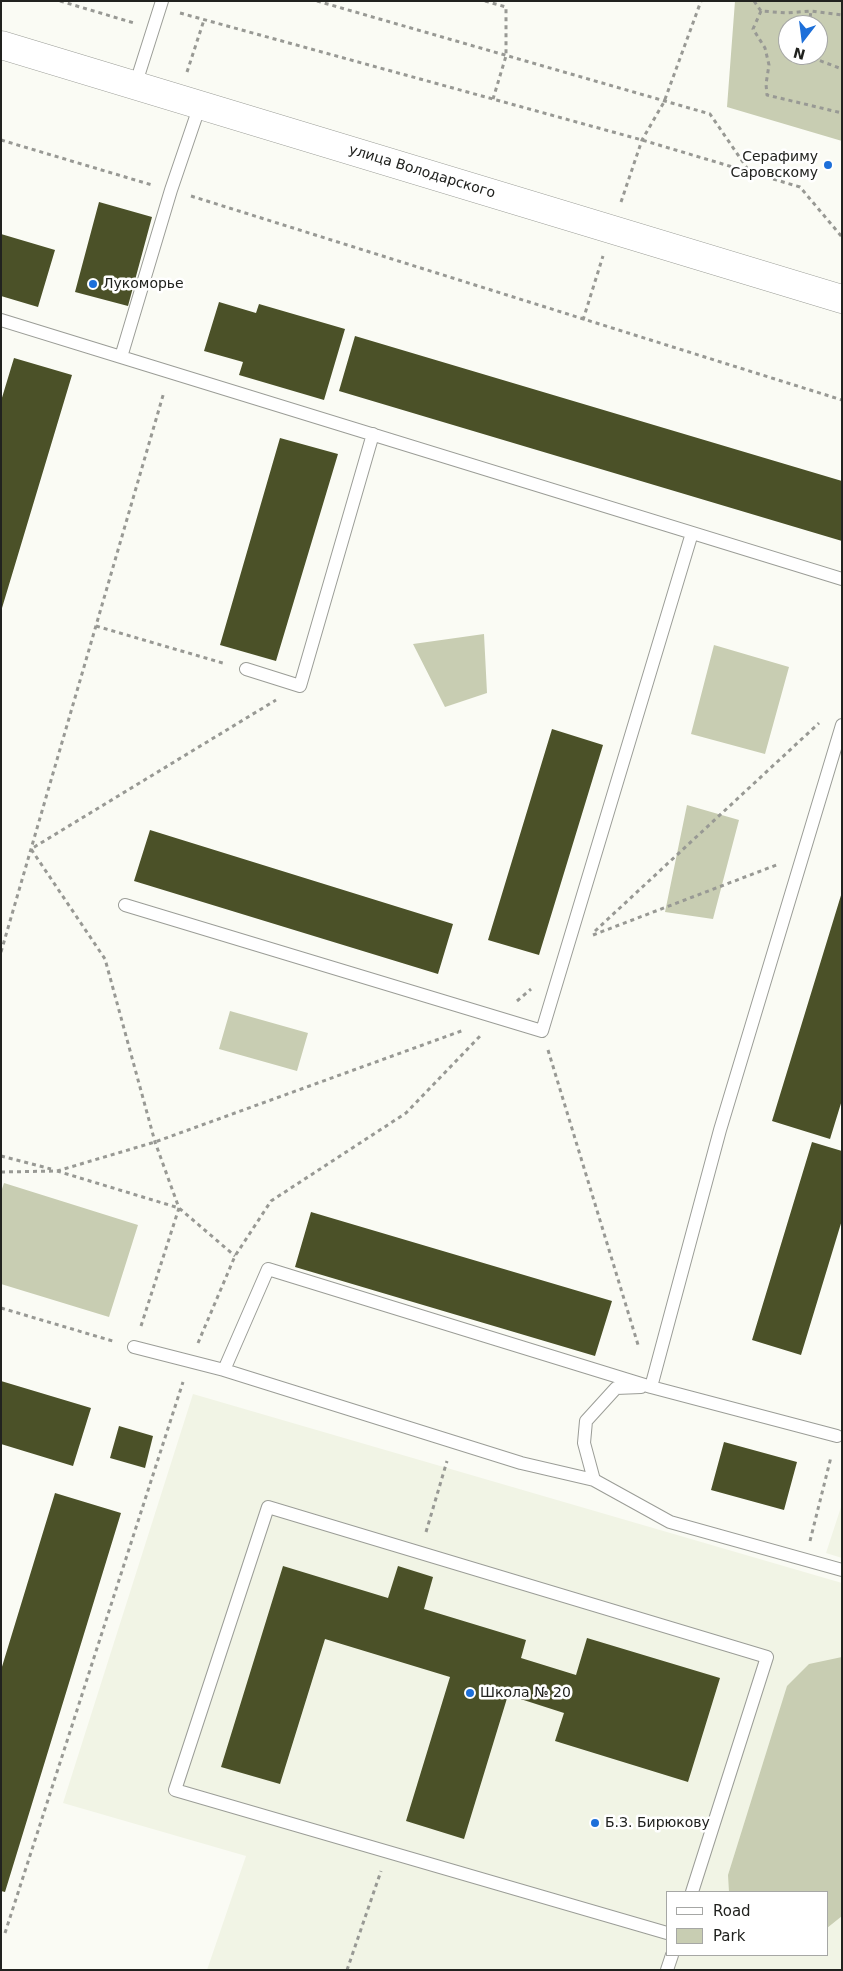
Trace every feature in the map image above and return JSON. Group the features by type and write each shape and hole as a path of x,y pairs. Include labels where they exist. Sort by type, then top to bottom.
{"street":[{"name":"улица Володарского","path":"1,45 842,299"}],"lane":[{"path":"135,86 161,5"},
{"path":"121,356 171,190 200,106"},
{"path":"1,320 842,579"},
{"path":"246,670 300,686 373,434"},
{"path":"125,905 542,1031 692,533"},
{"path":"651,1386 720,1130 842,725"},
{"path":"224,1370 268,1269 651,1386 837,1436"},
{"path":"134,1347 224,1370 521,1463 594,1480 670,1522 806,1558 842,1570"},
{"path":"594,1480 584,1443 586,1421 616,1388 651,1386"},
{"path":"666,1933 175,1790 268,1507 768,1657 692,1891"},
{"path":"667,1970 672,1956"}],"path":[{"path":"60,1 154,28"},
{"path":"317,1 710,114 749,172"},
{"path":"486,1 506,7 506,56 493,99"},
{"path":"642,140 664,102 701,1"},
{"path":"754,1 761,11"},
{"path":"161,5 642,140 800,187 842,237"},
{"path":"761,11 810,11 842,15"},
{"path":"761,11 753,29 765,48 769,65 766,84 767,95 842,113"},
{"path":"810,11 810,15"},
{"path":"828,64 842,69"},
{"path":"1,140 171,190 842,400"},
{"path":"1,952 169,372"},
{"path":"96,626 246,670"},
{"path":"30,849 300,686"},
{"path":"1,1308 134,1347 179,1208 155,1142 105,959 30,849"},
{"path":"590,936 803,854"},
{"path":"5,1933 190,1361 234,1256 271,1201 406,1113 498,1017"},
{"path":"542,1031 651,1386"},
{"path":"1,1156 179,1208 234,1256"},
{"path":"806,1558 837,1436"},
{"path":"420,1553 452,1441"},
{"path":"347,1970 387,1852"}],"shaded area":[{"name":"Школа № 20","path":"193,1394 842,1583 842,1970 207,1970 246,1856 63,1803"},
{"path":"842,1504 842,1558 826,1553"}],"green space":[{"path":"735,1 842,1 842,141 727,107"},
{"path":"484,634 487,693 445,707 413,644"},
{"path":"714,645 789,667 765,754 691,734"},
{"path":"687,805 739,820 713,919 665,912"},
{"path":"230,1011 308,1033 297,1071 219,1049"},
{"path":"4,1183 138,1225 109,1317 1,1284 1,1192"},
{"path":"842,1657 842,1916 828,1927 828,1891 729,1891 728,1875 787,1686 809,1664"}],"building":[{"path":"99,202 152,217 128,306 75,292"},
{"path":"1,234 55,250 38,307 1,296"},
{"path":"219,302 256,313 259,304 345,329 324,400 239,375 243,362 204,351"},
{"path":"355,336 842,481 842,541 339,391"},
{"path":"14,358 72,375 2,608 1,401"},
{"path":"280,438 338,454 276,661 220,645"},
{"path":"552,729 603,745 539,955 488,940"},
{"path":"150,830 453,924 438,974 134,881"},
{"path":"842,892 842,1100 830,1139 772,1121"},
{"path":"812,1142 842,1151 842,1220 801,1355 752,1340"},
{"path":"311,1212 612,1301 595,1356 295,1267"},
{"path":"1,1381 91,1408 73,1466 1,1444"},
{"path":"119,1426 153,1436 145,1468 110,1458"},
{"path":"724,1442 797,1462 784,1510 711,1490"},
{"path":"55,1493 121,1513 5,1892 1,1891 1,1670"},
{"path":"283,1566 388,1598 398,1566 433,1577 424,1609 526,1640 521,1658 576,1675 587,1638 720,1678 688,1782 555,1741 564,1713 508,1695 464,1839 406,1821 450,1677 325,1639 280,1784 221,1767"}],"place":[{"name":"Серафиму Саровскому","path":"828,165"},
{"name":"Лукоморье","path":"93,284"},
{"name":"Школа № 20","path":"470,1693"},
{"name":"Б.З. Бирюкову","path":"595,1823"}]}
